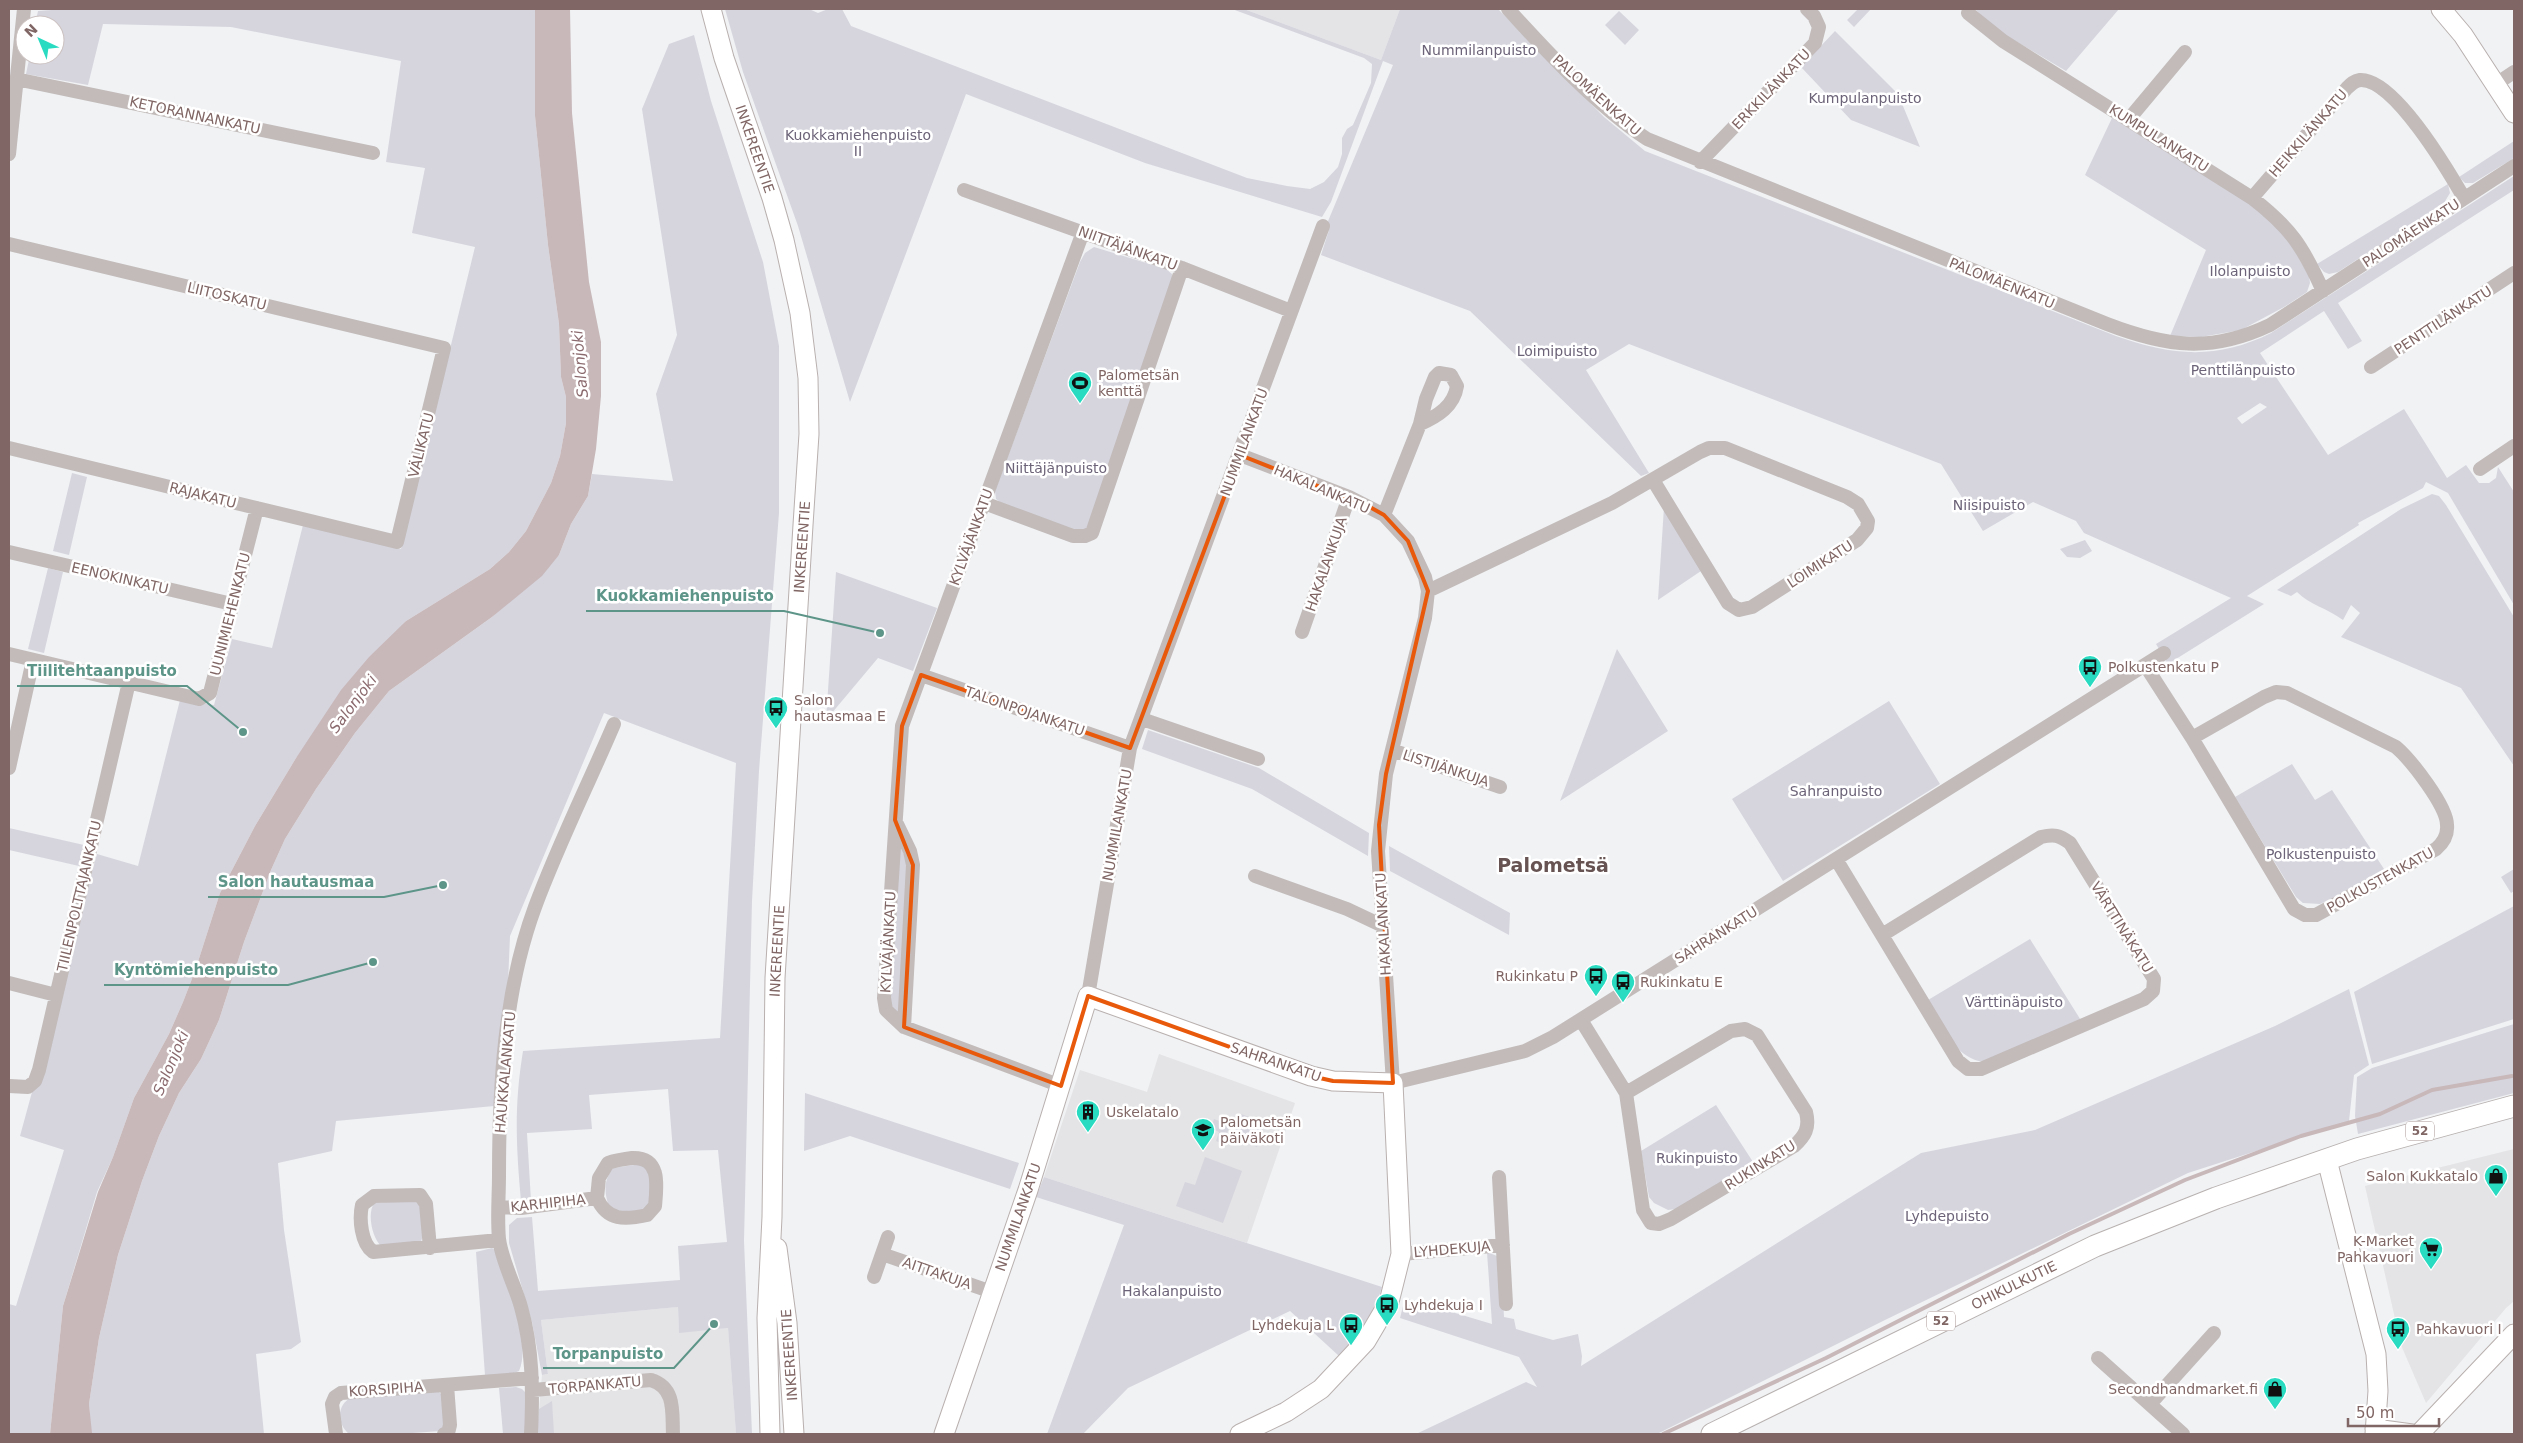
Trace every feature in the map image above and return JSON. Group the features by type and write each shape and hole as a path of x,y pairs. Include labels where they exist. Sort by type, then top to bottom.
{"main road":[{"name":"52","path":"2327,1160 2514,1106"},
{"name":"OHIKULKUTIE","path":"1712,1434 2095,1246 2216,1198 2327,1160"}],"street":[{"path":"10,146 24,9"},
{"name":"INKEREENTIE","path":"711,9 724,58 772,198 784,240 800,313 808,378 808,434 804,525 775,978 772,1217 766,1318 770,1434"},
{"name":"PALOMÄENKATU","path":"1508,9 1585,86 1626,124 1647,139 1700,162 2107,324 2159,341 2204,344 2229,341 2248,335 2270,324 2323,291 2514,166"},
{"name":"ERKKILÄNKATU","path":"1700,162 1815,43 1819,27 1814,16 1807,9"},
{"path":"2441,9 2463,35 2514,112"},
{"name":"KUMPULANKATU","path":"1968,13 2003,40 2129,118 2252,198 2278,218 2299,242 2323,291"},
{"path":"2129,118 2185,52"},
{"path":"2496,84 2514,72"},
{"name":"KETORANNANKATU","path":"16,79 373,153"},
{"name":"HEIKKILÄNKATU","path":"2252,198 2347,88 2353,82 2359,80 2374,85 2410,116 2439,156 2464,198"},
{"name":"NIITTÄJÄNKATU","path":"964,190 1182,268 1291,311"},
{"name":"NUMMILANKATU","path":"944,1434 1061,1086 1088,996 1130,748 1240,455 1322,226"},
{"name":"KYLVÄJÄNKATU","path":"1061,1086 904,1027 886,1010 884,998 902,726 1082,232"},
{"name":"LIITOSKATU","path":"9,244 444,348"},
{"path":"984,503 1073,536 1085,536 1092,533 1182,268"},
{"name":"PENTTILÄNKATU","path":"2371,367 2514,273"},
{"name":"VÄLIKATU","path":"397,542 444,348"},
{"path":"1384,515 1420,424"},
{"path":"2480,469 2514,446"},
{"name":"RAJAKATU","path":"9,448 397,542"},
{"name":"LOIMIKATU","path":"1428,591 1612,503 1709,448 1725,448 1847,497 1858,504 1868,521 1867,528 1857,540 1752,607 1739,610 1728,603 1654,480"},
{"name":"HAKALANKATU","path":"1240,455 1349,497 1384,515 1396,526 1414,552 1425,577 1428,591 1425,618 1392,750 1380,825 1378,851 1393,1083 1401,1254 1389,1302 1366,1341 1346,1365 1308,1399 1240,1434"},
{"name":"HAKALANKUJA","path":"1302,632 1349,497"},
{"name":"UUNIMIEHENKATU","path":"9,654 199,699 204,698 210,693 256,508"},
{"name":"EENOKINKATU","path":"9,552 232,604"},
{"name":"SAHRANKATU","path":"1088,996 1311,1076 1332,1081 1393,1083 1525,1051 1547,1041 2164,653"},
{"path":"9,768 33,660"},
{"name":"POLKUSTENKATU","path":"2145,665 2192,738 2294,909 2299,913 2316,915 2443,843 2447,834 2446,815 2408,757 2382,739 2287,693 2276,692 2264,696 2192,738"},
{"name":"TALONPOJANKATU","path":"920,674 1130,748"},
{"name":"TIILENPOLTTAJANKATU","path":"9,1086 28,1087 40,1070 129,682"},
{"path":"1142,719 1258,759"},
{"name":"HAUKKALANKATU","path":"531,1434 533,1384 521,1308 499,1240 499,1126 507,1037 519,960 534,908 557,851 614,724"},
{"name":"LISTIJÄNKUJA","path":"1392,750 1500,787"},
{"name":"KYLVÄJÄNKATU","path":"895,820 910,851 913,866 904,1027"},
{"name":"VÄRTTINÄKATU","path":"1836,859 1958,1061 1968,1069 1981,1069 2101,1019 2144,999 2153,991 2155,985 2154,979 2070,843 2062,837 2053,834 2041,837 1882,935"},
{"path":"1255,876 1347,909 1383,926"},
{"path":"9,983 56,995"},
{"name":"RUKINKATU","path":"1580,1020 1626,1093 1643,1210 1651,1223 1659,1224 1672,1219 1794,1146 1806,1133 1808,1125 1806,1112 1757,1035 1745,1029 1731,1031 1626,1093"},
{"name":"KARHIPIHA","path":"641,1158 649,1161 654,1168 656,1206 647,1215 612,1216 604,1211 597,1198 599,1178 608,1163 641,1158"},
{"path":"2327,1160 2376,1354 2378,1391 2375,1432 2412,1434"},
{"name":"LYHDEKUJA","path":"1499,1177 1506,1304"},
{"path":"430,1248 426,1204 420,1195 374,1196 362,1205 360,1215 365,1241 368,1248 373,1252 430,1248 499,1240"},
{"name":"KARHIPIHA","path":"499,1207 521,1208 597,1198"},
{"name":"INKEREENTIE","path":"772,1217 787,1323 794,1434"},
{"path":"874,1277 888,1237"},
{"name":"LYHDEKUJA","path":"1401,1254 1503,1245"},
{"name":"AITTAKUJA","path":"882,1254 992,1292"},
{"path":"2150,1404 2214,1333"},
{"path":"2420,1434 2514,1334"},
{"path":"2098,1358 2183,1434"},
{"name":"TORPANKATU","path":"533,1384 651,1380 667,1389 671,1397 673,1434"},
{"name":"KORSIPIHA","path":"336,1434 332,1404 334,1397 341,1393 447,1385 533,1384"},
{"path":"444,1434 448,1433 450,1425 447,1385"}],"highlighted area":[{"path":"1240,455 1368,506 1384,515 1408,541 1428,591 1386,774 1379,825 1393,1083 1333,1081 1311,1076 1088,996 1061,1086 904,1027 913,865 895,820 902,726 921,675 1130,748"}],"shaded area":[{"path":"1244,9 1400,9 1381,60"},
{"name":"Palometsän päiväkoti","path":"1159,1054 1295,1103 1247,1243 1044,1177 1080,1070 1147,1092"},
{"path":"2514,1149 2514,1301 2426,1403 2401,1345 2365,1186"},
{"path":"678,1307 679,1332 728,1328 736,1434 537,1434 542,1375 548,1374 541,1320"}],"green space":[{"path":"65,9 535,9 535,116 548,245 559,324 561,377 566,397 566,423 560,456 551,483 526,531 509,552 490,569 406,621 296,758 255,826 220,893 183,1002 169,1034 134,1098 113,1157 97,1192 63,1306 50,1434 9,1434 9,1304 16,1306 64,1150 20,1136 97,854 138,866 180,700 214,705 232,639 272,648 303,525 401,549 475,247 412,233 425,168 386,162 401,61 231,27 103,24 88,85 26,74 28,65 65,65 65,15 37,15 38,11"},
{"path":"725,9 809,9 818,13 828,9 842,9 851,26 1247,178 1310,189 1324,182 1338,167 1342,154 1342,138 1347,129 1353,125 1371,83 1372,64 1364,58 1232,9 1244,9 1381,60 1400,9 1498,9 1604,117 1645,151 2116,336 2156,348 2175,351 2213,351 2232,348 2271,333 2514,176 2514,190 2338,303 2362,341 2348,349 2324,311 2260,353 2328,455 2404,409 2447,478 2466,465 2479,483 2489,483 2496,478 2498,467 2514,492 2514,605 2448,493 2426,482 2423,488 2358,523 2359,525 2247,596 2264,604 2168,664 2156,644 2231,598 2084,533 2076,521 2033,502 1983,531 1941,464 1629,344 1586,370 1649,473 1641,476 1470,311 1321,255 1329,230 1326,226 1393,65 1383,61 1331,202 1322,217 1145,163 966,94 850,402 798,226 743,72","holes":["2260,403 2267,407 2242,424 2237,418"]},
{"path":"1858,9 1871,9 1854,27 1847,20"},
{"path":"1975,9 2119,9 2066,71 1992,27"},
{"path":"1619,11 1639,30 1625,45 1605,25"},
{"name":"Kumpulanpuisto","path":"1835,31 1898,94 1920,147 1851,120 1801,67"},
{"path":"694,35 711,101 763,262 779,346 779,513 759,771 752,901 744,1241 752,1434 736,1434 728,1328 679,1333 678,1307 541,1320 548,1374 542,1375 532,1322 509,1243 509,1225 517,1218 532,1217 538,1291 680,1280 678,1246 727,1242 718,1150 673,1151 668,1089 589,1095 592,1129 527,1133 531,1201 521,1201 517,1126 518,1090 523,1051 720,1038 736,763 604,713 510,936 508,983 494,1106 336,1121 332,1151 278,1163 284,1230 301,1342 291,1349 256,1354 264,1434 91,1434 89,1404 99,1338 118,1255 142,1181 159,1136 179,1093 201,1059 219,1020 244,942 271,870 285,839 316,789 355,733 389,691 492,617 559,555 571,524 588,496 592,474 673,481 656,394 677,335 642,109 669,44"},
{"name":"Ilolanpuisto","path":"2112,118 2245,200 2270,220 2289,240 2309,276 2310,283 2307,292 2284,307 2241,330 2201,337 2170,336 2206,250 2085,175"},
{"path":"2514,141 2514,158 2473,183 2465,183 2459,177"},
{"path":"2448,184 2450,193 2444,203 2338,272 2329,274 2324,272 2317,264"},
{"name":"Niittäjänpuisto","path":"1094,247 1166,269 1172,274 1172,280 1090,520 1086,529 1077,531 1001,503 996,499 995,491 1080,262 1085,253"},
{"path":"72,473 87,477 69,555 53,551"},
{"path":"2432,494 2439,496 2446,505 2514,617 2514,766 2461,688 2341,637 2360,613 2351,605 2343,620 2307,600 2297,592 2291,596 2277,590 2401,509"},
{"path":"1664,507 1701,571 1658,600"},
{"path":"2085,540 2092,551 2080,558 2067,557 2060,549"},
{"path":"48,568 63,572 44,653 28,649"},
{"path":"836,572 937,608 913,671 878,658 826,720"},
{"path":"1617,649 1668,731 1560,801"},
{"name":"Sahranpuisto","path":"1889,701 1940,784 1783,881 1732,799"},
{"path":"1148,730 1259,768 1369,833 1368,856 1252,789 1142,749"},
{"name":"Polkustenpuisto","path":"2292,764 2315,800 2332,790 2386,872 2320,904 2303,903 2296,897 2235,797"},
{"path":"895,820 910,851 904,1027 884,998"},
{"path":"9,828 84,845 79,866 9,850"},
{"path":"1389,846 1510,913 1509,935 1390,871"},
{"path":"2514,869 2514,891 2511,893 2501,877"},
{"path":"2514,906 2514,1019 2372,1064 2354,992"},
{"name":"Värttinäpuisto","path":"2030,939 2082,1022 1983,1062 1973,1059 1956,1047 1928,1000"},
{"name":"Lyhdepuisto","path":"2349,989 2369,1065 2354,1075 2349,1121 2188,1173 1885,1320 1657,1434 1416,1434 1526,1382 1537,1387 1519,1357 1400,1318 1405,1298 1492,1324 1487,1252 1497,1256 1501,1262 1504,1317 1514,1319 1516,1329 1553,1340 1578,1334 1582,1356 1581,1366 1921,1153 2035,1130 2275,1026"},
{"path":"2514,1024 2514,1093 2358,1134 2355,1116 2357,1077 2372,1068"},
{"path":"805,1093 1019,1163 1010,1189 850,1136 804,1151"},
{"name":"Rukinpuisto","path":"1716,1105 1755,1165 1683,1208 1668,1210 1654,1203 1649,1197 1641,1151"},
{"path":"1241,1114 1265,1123 1257,1147 1232,1138"},
{"path":"1214,1119 1230,1125 1223,1144 1216,1141 1219,1132 1211,1128"},
{"path":"1205,1157 1242,1171 1223,1223 1176,1206 1185,1182 1195,1185"},
{"path":"641,1164 647,1168 653,1192 646,1209 633,1213 610,1209 606,1183 613,1168"},
{"name":"Hakalanpuisto","path":"1044,1177 1382,1287 1366,1325 1339,1356 1290,1311 1128,1388 1083,1434 1047,1434 1124,1225 1036,1197"},
{"path":"416,1200 423,1220 421,1242 381,1246 375,1237 371,1219 374,1203"},
{"path":"492,1248 498,1252 512,1295 522,1344 522,1359 519,1371 507,1376 485,1375 476,1252"},
{"path":"516,1387 522,1389 527,1394 525,1434 503,1434 499,1388"},
{"path":"438,1391 442,1395 444,1427 441,1431 398,1434 349,1434 340,1419 343,1404 352,1397"},
{"path":"552,1401 554,1434 537,1434 539,1409"}],"water":[{"name":"Salonjoki","path":"535,9 570,9 572,113 589,282 601,342 601,396 596,449 588,496 571,524 559,555 542,576 492,617 389,691 355,733 316,789 285,839 271,870 244,942 219,1020 201,1059 179,1093 159,1136 142,1181 118,1255 99,1338 89,1404 92,1433 50,1434 63,1306 98,1192 134,1098 169,1034 183,1002 220,893 255,826 296,758 341,690 369,657 406,621 490,569 509,552 526,531 551,483 560,456 566,423 566,397 561,377 559,324 548,245 535,116"}],"waterway":[{"path":"1663,1434 1826,1358 2069,1234 2185,1180 2301,1136 2380,1114 2432,1090 2512,1076"}],"place":[{"name":"Palometsän kenttä","path":"1080,404"},
{"name":"Kuokkamiehenpuisto","path":"880,633"},
{"name":"Polkustenkatu P","path":"2090,688"},
{"name":"Salon hautasmaa E","path":"776,729"},
{"name":"Tiilitehtaanpuisto","path":"243,732"},
{"name":"Salon hautausmaa","path":"443,885"},
{"name":"Kyntömiehenpuisto","path":"373,962"},
{"name":"Rukinkatu P","path":"1596,997"},
{"name":"Rukinkatu E","path":"1623,1003"},
{"name":"Uskelatalo","path":"1088,1133"},
{"name":"Palometsän päiväkoti","path":"1203,1151"},
{"name":"Salon Kukkatalo","path":"2496,1197"},
{"name":"K-Market Pahkavuori","path":"2431,1270"},
{"name":"Torpanpuisto","path":"714,1324"},
{"name":"Lyhdekuja I","path":"1387,1326"},
{"name":"Lyhdekuja L","path":"1351,1346"},
{"name":"Pahkavuori I","path":"2398,1350"},
{"name":"Secondhandmarket.fi","path":"2275,1410"}],"district":[{"name":"Palometsä","path":"1553,865"}],"park label":[{"name":"Nummilanpuisto","path":"1479,50"},
{"name":"Kuokkamiehenpuisto II","path":"858,144"},
{"name":"Loimipuisto","path":"1557,351"},
{"name":"Penttilänpuisto","path":"2243,370"},
{"name":"Niisipuisto","path":"1989,505"}]}
